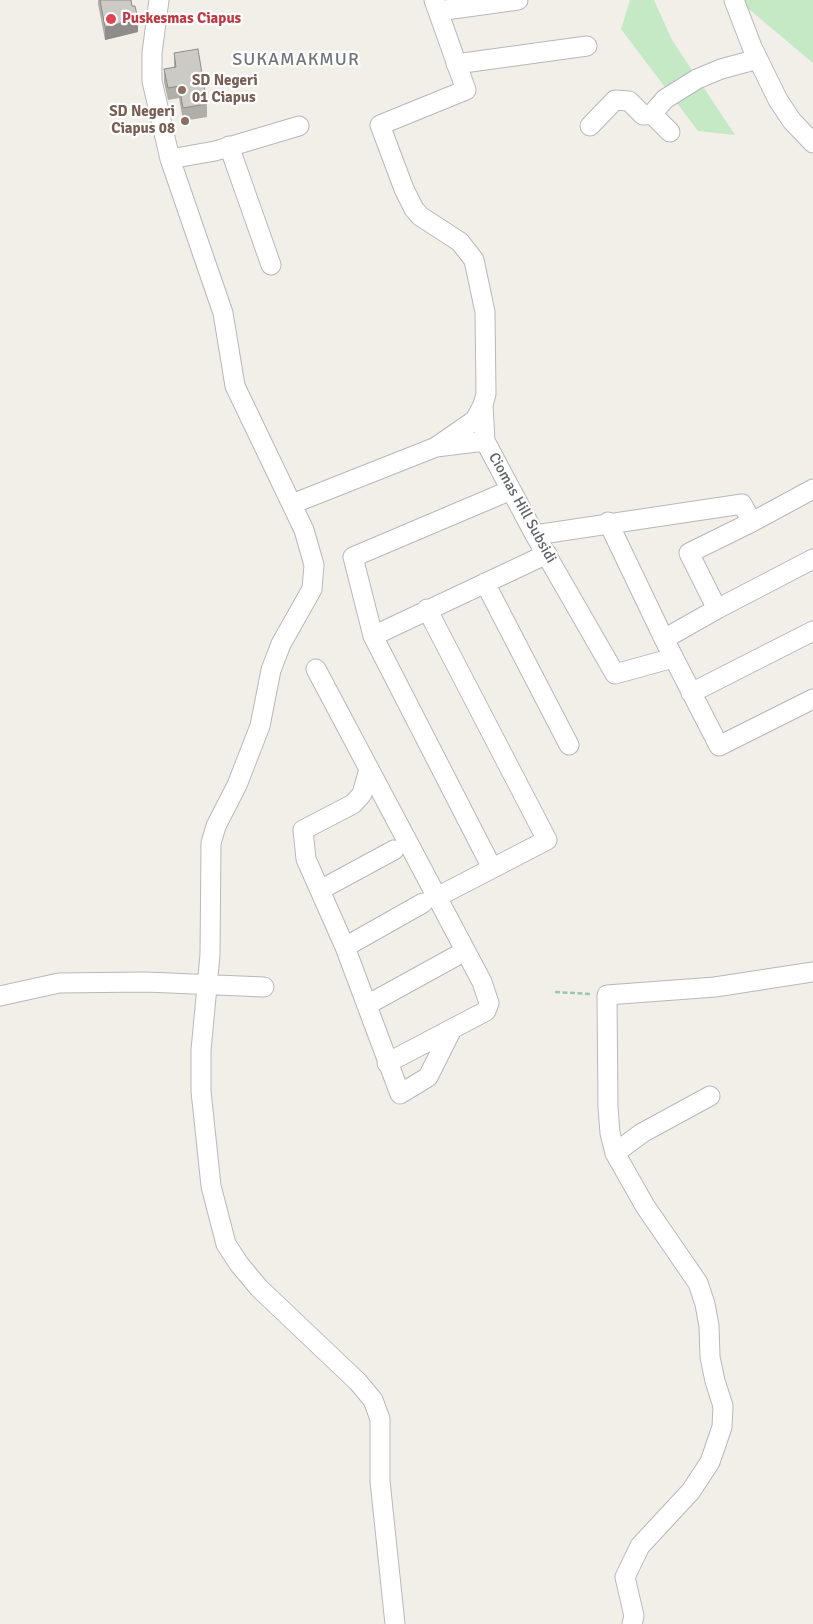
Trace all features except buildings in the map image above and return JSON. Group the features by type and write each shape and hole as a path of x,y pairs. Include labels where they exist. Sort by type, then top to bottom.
{"street":[{"path":"159,0 152,53 152,81 170,159 223,313 235,386 292,504 312,553 314,565 312,589 281,644 271,670 260,726 237,785 216,826 211,843 208,986 201,1050 201,1091 211,1186 218,1221 226,1244 239,1264 259,1288 358,1382 372,1400 380,1420 381,1500 395,1624"},
{"path":"436,448 475,420 483,406 486,394 485,312 474,260 460,242 420,216 414,208 404,189 380,125 466,90 436,6 518,0"},
{"path":"734,0 758,59 778,100 792,121 813,143"},
{"path":"456,64 587,46"},
{"path":"590,126 615,100 629,101 644,115 652,114 665,99 697,79 721,69 758,59"},
{"path":"652,114 670,132"},
{"path":"170,159 229,146 299,126"},
{"path":"229,146 271,264"},
{"path":"483,406 485,440"},
{"name":"Ciomas Hill Subsidi","path":"292,504 436,448 485,440 535,535 615,674 673,658"},
{"path":"717,609 689,553 813,489"},
{"path":"492,868 373,636 353,557 511,490"},
{"path":"535,535 608,522 742,504 752,522"},
{"path":"608,522 673,658 719,746 813,699"},
{"path":"373,636 547,554"},
{"path":"664,639 717,609 813,560"},
{"path":"485,583 569,745"},
{"path":"345,947 430,900 547,840 428,609"},
{"path":"691,693 813,631"},
{"path":"316,669 369,769 430,900 482,982 489,1003 486,1011 387,1063"},
{"path":"369,769 362,794 353,804 303,830 306,859 345,947 400,1094 428,1077 452,1029"},
{"path":"320,890 394,850"},
{"path":"367,1006 456,956"},
{"path":"632,1624 634,1616 625,1576 640,1546 691,1491 710,1462 720,1436 723,1406 714,1382 710,1357 709,1326 705,1304 698,1283 645,1206 615,1153 610,1133 608,1108 607,995 715,987 813,972"},
{"path":"0,996 59,983 146,982 264,987"},
{"path":"615,1153 642,1133 710,1096"}],"path":[{"path":"555,992 607,995"}],"green space":[{"path":"630,0 654,0 672,40 735,135 698,131 621,29"},
{"path":"738,0 813,0 813,63"}],"place":[{"name":"Puskesmas Ciapus","path":"111,19"},
{"name":"SD Negeri 01 Ciapus","path":"182,90"},
{"name":"SD Negeri Ciapus 08","path":"185,121"}],"district":[{"name":"SUKAMAKMUR","path":"296,60"}]}
